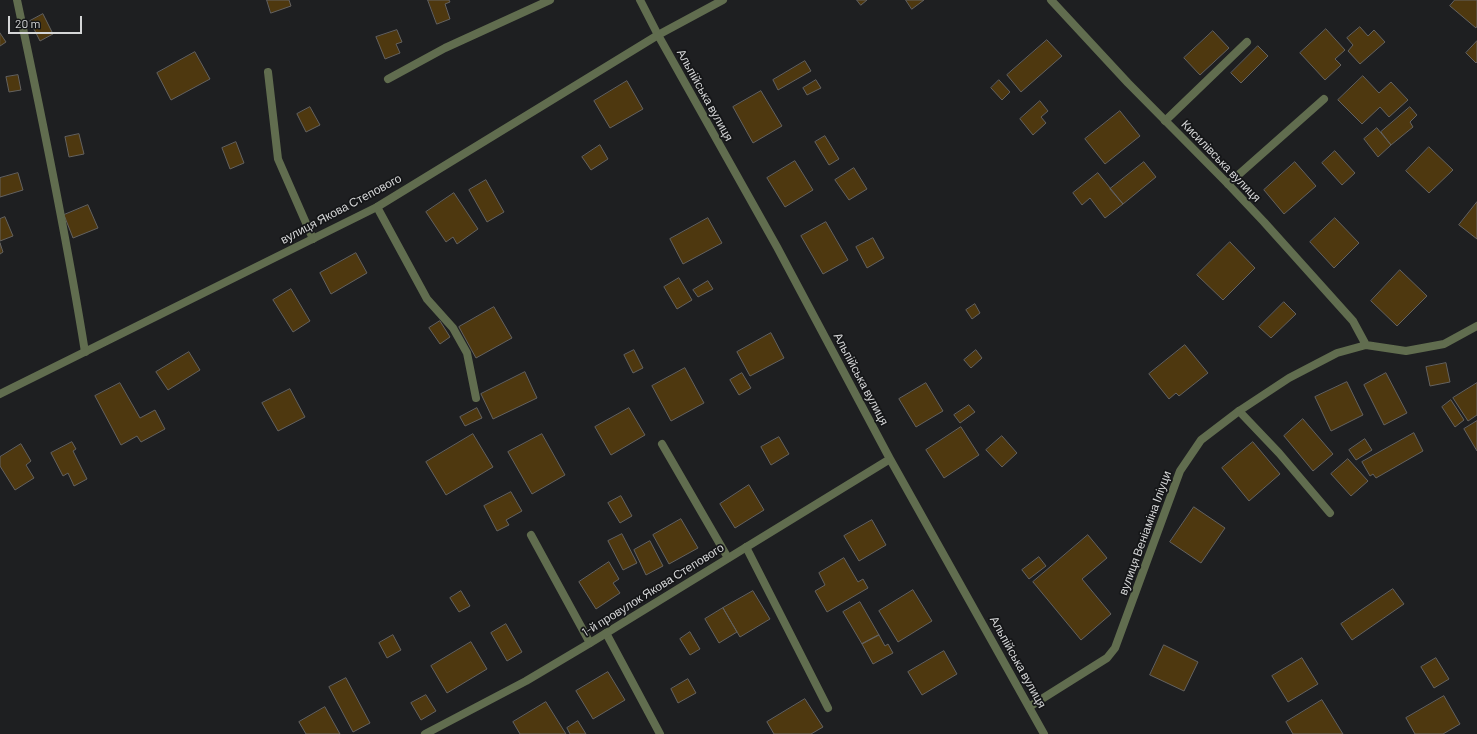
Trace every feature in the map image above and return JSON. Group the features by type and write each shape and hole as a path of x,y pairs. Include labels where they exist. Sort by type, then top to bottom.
{"street":[{"path":"17,0 49,148 74,279 85,352"},
{"path":"388,80 445,48 550,0"},
{"name":"Альпійська вулиця","path":"640,0 658,35 777,247 890,458 1044,734"},
{"name":"вулиця Якова Степового","path":"0,394 377,207 658,35 723,0"},
{"name":"Кисилівська вулиця","path":"1051,0 1128,83 1228,184 1353,321 1366,345"},
{"path":"1165,121 1247,42"},
{"path":"268,72 278,159 313,238"},
{"path":"1228,184 1324,99"},
{"path":"377,207 427,299 453,328 467,353 476,398"},
{"name":"вулиця Веніаміна Іліуци","path":"1029,707 1107,658 1115,648 1180,471 1202,440 1239,412 1296,374 1337,353 1366,345 1406,351 1444,344 1477,326"},
{"path":"1239,412 1279,453 1330,513"},
{"path":"662,444 728,558"},
{"name":"1-й провулок Якова Степового","path":"425,734 526,681 890,458"},
{"path":"531,535 590,643"},
{"path":"746,547 828,708"},
{"path":"606,633 660,734"}],"building":[{"path":"267,0 289,0 291,6 271,13"},
{"path":"428,0 449,0 450,2 445,4 450,19 437,24"},
{"path":"857,0 867,0 861,5"},
{"path":"906,0 924,0 912,9"},
{"path":"1455,0 1477,0 1476,28 1450,6"},
{"path":"43,14 53,34 40,41 30,21"},
{"path":"1360,27 1368,36 1374,30 1385,42 1360,64 1348,51 1353,45 1347,38"},
{"path":"1326,29 1345,50 1335,59 1341,65 1325,80 1300,53"},
{"path":"397,30 402,42 396,44 400,53 385,59 376,37"},
{"path":"1213,31 1229,48 1200,75 1184,58"},
{"path":"0,33 6,42 0,46"},
{"path":"1047,40 1062,56 1021,92 1007,75"},
{"path":"1477,41 1477,62 1476,63 1466,53"},
{"path":"1258,46 1268,56 1241,83 1231,73"},
{"path":"195,52 210,79 171,100 157,73"},
{"path":"805,61 811,71 778,90 773,80"},
{"path":"18,75 21,90 9,92 6,77"},
{"path":"1363,76 1379,93 1391,82 1408,100 1389,117 1380,107 1362,124 1338,100"},
{"path":"816,80 821,88 807,95 803,88"},
{"path":"999,80 1010,92 1002,100 991,88"},
{"path":"627,81 643,109 610,128 594,101"},
{"path":"761,91 782,126 753,143 733,107"},
{"path":"1040,101 1048,111 1041,117 1046,123 1033,135 1020,119"},
{"path":"310,107 320,125 306,132 297,114"},
{"path":"1410,107 1417,115 1410,122 1413,127 1391,145 1381,132"},
{"path":"1120,111 1140,136 1105,164 1085,139"},
{"path":"1377,128 1391,145 1378,157 1364,139"},
{"path":"79,134 84,154 69,157 65,137"},
{"path":"825,136 839,159 829,165 815,142"},
{"path":"236,142 244,163 230,169 222,148"},
{"path":"600,145 608,159 591,170 582,157"},
{"path":"1429,147 1453,170 1429,193 1406,171"},
{"path":"1335,151 1355,173 1342,185 1322,163"},
{"path":"795,161 813,190 785,207 767,178"},
{"path":"1144,162 1156,177 1123,204 1110,189"},
{"path":"1295,162 1316,186 1284,214 1264,190"},
{"path":"854,168 867,189 849,200 835,180"},
{"path":"18,173 23,190 0,197 0,178"},
{"path":"1098,173 1123,204 1105,218 1090,198 1082,205 1073,193"},
{"path":"486,180 504,212 487,222 469,190"},
{"path":"454,193 478,229 457,244 453,237 446,242 426,212"},
{"path":"1477,202 1477,239 1459,225"},
{"path":"88,205 98,228 73,238 64,215"},
{"path":"5,217 13,236 0,241 0,219"},
{"path":"708,218 722,243 683,264 670,239"},
{"path":"1335,218 1359,243 1334,268 1310,242"},
{"path":"826,222 848,260 823,274 801,236"},
{"path":"873,238 884,258 867,268 856,247"},
{"path":"1230,242 1255,268 1223,300 1197,275"},
{"path":"0,243 3,252 0,254"},
{"path":"356,253 367,273 331,294 320,273"},
{"path":"1400,270 1427,296 1397,326 1371,301"},
{"path":"679,278 692,300 677,309 664,287"},
{"path":"708,281 713,289 698,297 693,290"},
{"path":"291,289 310,321 293,332 273,300"},
{"path":"1284,302 1296,314 1271,338 1259,327"},
{"path":"975,304 980,313 972,319 966,310"},
{"path":"494,307 512,338 476,358 459,327"},
{"path":"440,321 450,337 440,344 429,328"},
{"path":"771,333 784,358 750,376 737,352"},
{"path":"1185,345 1208,373 1179,396 1176,393 1169,399 1149,374"},
{"path":"634,350 643,368 633,373 624,355"},
{"path":"976,350 982,358 971,368 964,360"},
{"path":"189,352 200,370 168,390 156,372"},
{"path":"1446,363 1450,382 1430,386 1426,367"},
{"path":"685,368 704,403 671,421 652,386"},
{"path":"525,372 537,398 493,419 481,394"},
{"path":"742,373 751,388 739,395 730,380"},
{"path":"1386,373 1407,413 1384,425 1364,385"},
{"path":"1347,382 1363,415 1331,431 1315,397"},
{"path":"120,383 140,418 155,410 165,429 141,442 137,436 121,445 95,396"},
{"path":"926,383 943,411 916,427 899,399"},
{"path":"1477,383 1477,415 1468,421 1453,398"},
{"path":"290,389 305,417 278,431 262,403"},
{"path":"1451,400 1464,420 1455,427 1442,407"},
{"path":"969,405 975,412 960,423 954,415"},
{"path":"477,408 482,418 465,426 460,417"},
{"path":"629,408 645,435 611,455 595,427"},
{"path":"1303,419 1333,454 1313,471 1284,436"},
{"path":"1477,421 1477,451 1464,429"},
{"path":"961,427 979,455 944,478 926,450"},
{"path":"1414,433 1423,451 1376,478 1373,474 1370,476 1362,462"},
{"path":"473,434 493,467 446,495 426,462"},
{"path":"542,434 565,475 532,494 508,452"},
{"path":"1002,436 1017,453 1002,467 986,450"},
{"path":"779,437 789,454 771,465 761,447"},
{"path":"1365,439 1372,450 1356,460 1349,450"},
{"path":"72,442 76,449 73,451 87,479 74,486 68,473 63,476 51,453"},
{"path":"1253,442 1280,474 1249,501 1222,468"},
{"path":"21,444 31,461 26,465 34,478 15,490 0,466 0,457"},
{"path":"1348,459 1368,481 1351,496 1331,474"},
{"path":"749,485 764,510 735,528 720,504"},
{"path":"511,492 522,511 506,520 509,525 497,531 484,506"},
{"path":"621,496 632,516 620,523 608,503"},
{"path":"1194,507 1225,528 1201,563 1170,542"},
{"path":"681,519 698,548 669,564 653,535"},
{"path":"872,520 886,545 859,561 844,536"},
{"path":"622,534 637,563 623,570 608,541"},
{"path":"1088,535 1107,558 1082,579 1111,614 1081,640 1033,582"},
{"path":"650,541 663,566 646,575 634,550"},
{"path":"1039,557 1046,566 1029,579 1022,570"},
{"path":"844,558 858,582 863,579 868,588 827,612 815,591 825,585 819,573"},
{"path":"609,562 619,579 613,583 620,593 596,609 579,582"},
{"path":"1393,589 1404,604 1352,640 1341,624"},
{"path":"913,590 932,621 898,642 879,611"},
{"path":"461,591 470,606 459,612 450,598"},
{"path":"753,591 770,619 740,637 723,608"},
{"path":"860,602 879,635 862,644 843,612"},
{"path":"723,608 737,632 719,643 705,619"},
{"path":"506,624 522,652 507,661 491,633"},
{"path":"690,632 700,649 690,655 680,639"},
{"path":"393,635 401,650 387,658 379,643"},
{"path":"879,635 885,646 888,644 893,653 873,664 862,644"},
{"path":"471,642 487,669 447,693 431,666"},
{"path":"1164,645 1198,662 1184,691 1150,675"},
{"path":"944,651 957,674 922,695 908,672"},
{"path":"1302,658 1318,684 1288,702 1272,676"},
{"path":"1436,658 1449,679 1434,688 1421,667"},
{"path":"608,672 625,700 593,719 576,691"},
{"path":"346,678 370,723 353,732 329,687"},
{"path":"688,679 696,693 678,703 671,689"},
{"path":"426,695 436,711 421,720 411,703"},
{"path":"1444,696 1460,724 1443,734 1415,734 1406,718"},
{"path":"805,699 823,727 811,734 774,734 767,722"},
{"path":"1322,700 1343,734 1293,734 1286,722"},
{"path":"546,702 566,734 520,734 513,722"},
{"path":"325,707 340,734 306,734 299,722"},
{"path":"578,721 586,734 570,734 567,728"}]}
